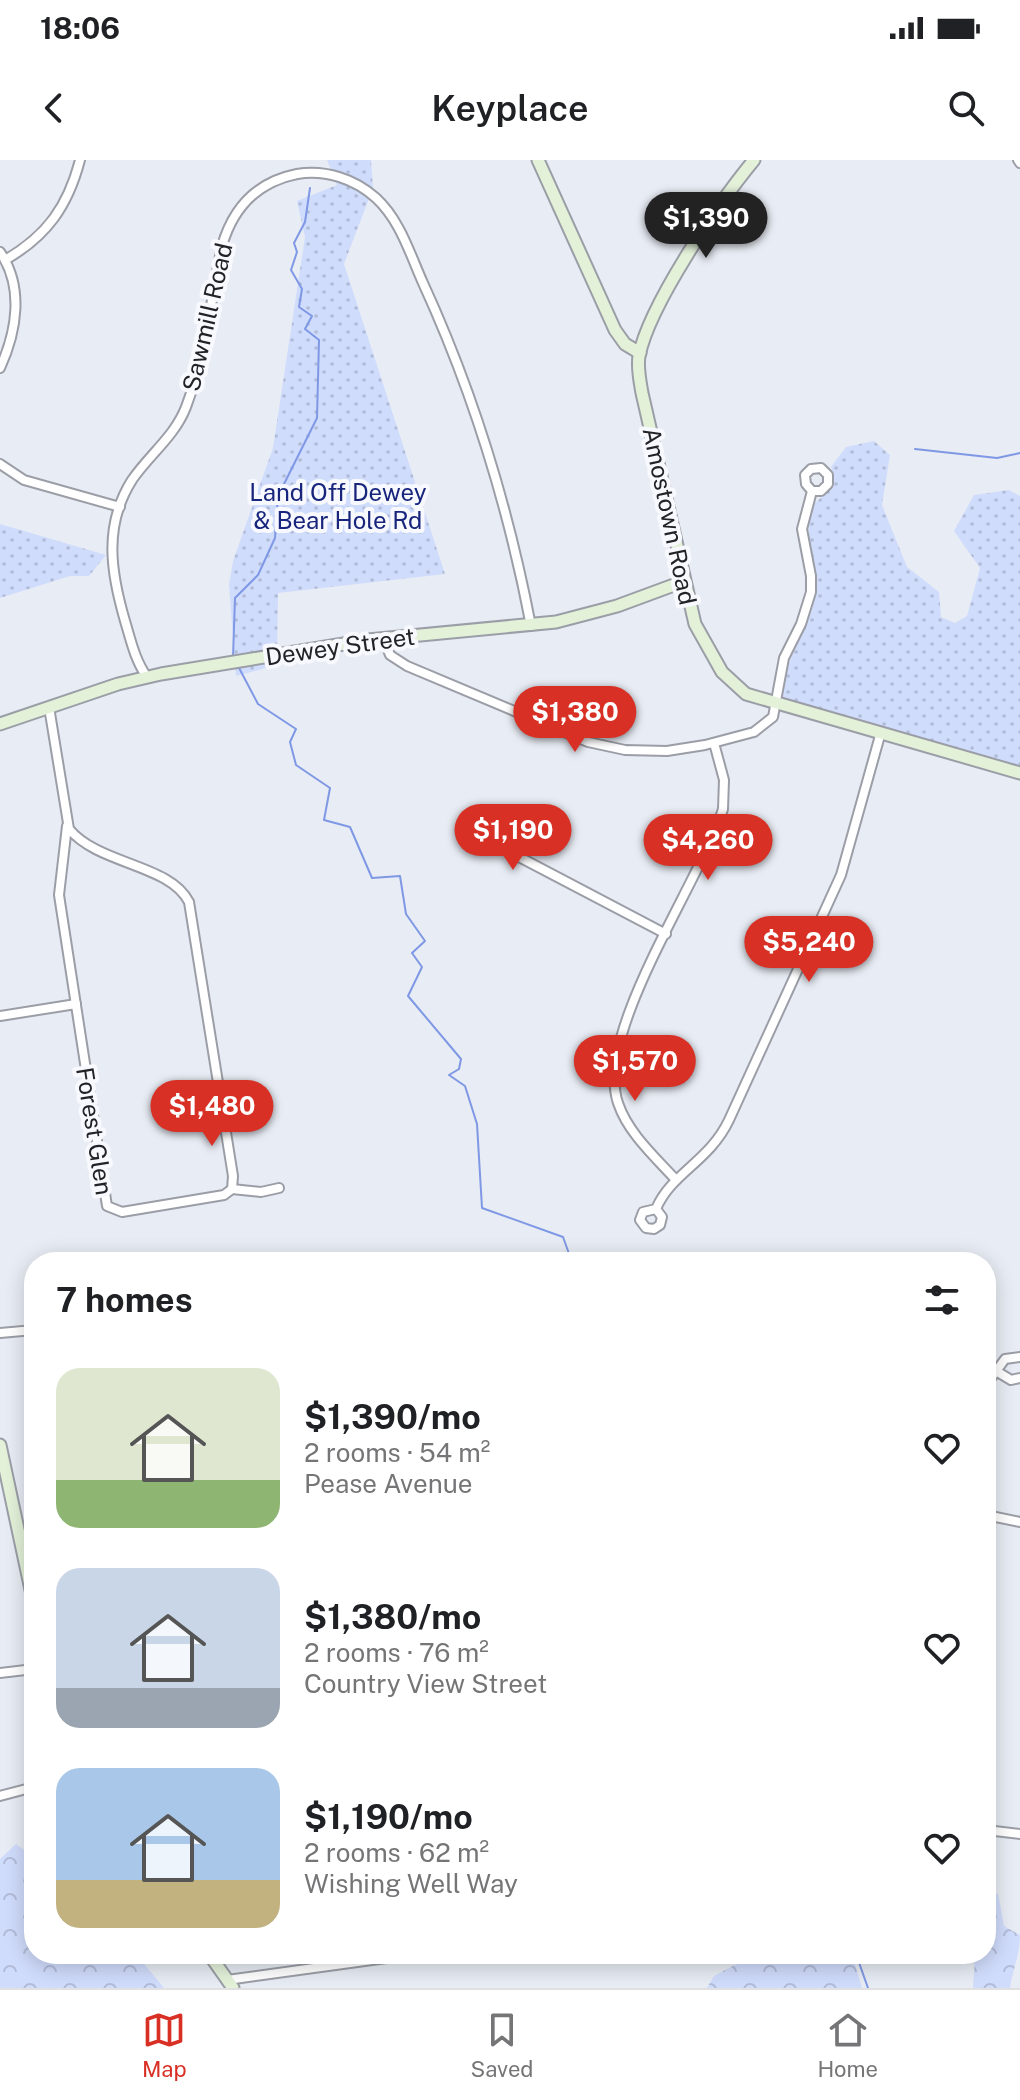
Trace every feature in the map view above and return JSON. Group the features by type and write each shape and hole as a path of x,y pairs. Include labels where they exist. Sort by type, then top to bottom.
{"main road":[{"path":"538,160 615,330 625,344 640,353 700,234 754,160"},
{"name":"Amostown Road","path":"640,353 642,393 675,527 682,582 695,624 722,672 746,694 775,704 1020,773"},
{"name":"Dewey Street","path":"0,724 147,677 383,638 531,626 603,611 682,582"},
{"path":"0,1445 24,1556"},
{"path":"216,1964 230,1984"}],"street":[{"path":"0,368 11,337 16,308 14,285 3,256 36,239 55,219 70,193 80,160"},
{"name":"Sawmill Road","path":"147,677 137,661 113,578 112,543 120,507 132,481 185,411 222,246 239,210 253,194 280,179 309,173 339,177 370,193 394,220 440,320 489,447 531,626"},
{"path":"0,464 24,480 120,507"},
{"path":"383,638 390,655 407,666 595,745 651,752 714,743 764,727 773,717 784,658 799,628 811,592 802,529 812,491"},
{"name":"Forest Glen","path":"49,707 67,826 59,895 109,1209 122,1212 204,1199 224,1195 232,1189"},
{"path":"656,1209 676,1180 706,1156 724,1130 841,875 881,732"},
{"path":"676,1180 627,1122 618,1104 613,1077 623,1029 723,809 724,780 714,743"},
{"path":"67,826 92,849 164,879 182,892 189,902 233,1176 232,1189 261,1192 279,1188"},
{"path":"494,844 666,934"},
{"path":"0,1016 76,1004"},
{"path":"0,1333 24,1331"},
{"path":"1020,1357 1010,1356 996,1371 1011,1380 1020,1378"},
{"path":"996,1517 1020,1522"},
{"path":"0,1673 24,1670"},
{"path":"0,1796 24,1790"},
{"path":"996,1831 1020,1834"},
{"path":"230,1984 354,1964"}],"green space":[{"name":"Land Off Dewey & Bear Hole Rd","path":"327,160 371,160 373,188 344,264 445,574 278,593 277,665 236,676 229,585 233,561 273,448 305,237 297,201 337,185"},
{"path":"874,441 890,455 882,505 907,567 939,592 941,617 955,623 967,616 980,568 954,531 974,495 1009,490 1020,496 1020,766 787,702 782,696 787,668 809,618 816,590 808,528 813,505 833,485 831,467 846,447"},
{"path":"0,524 106,555 89,576 70,576 0,598"},
{"path":"16,1844 24,1850 24,1964 144,1964 164,1988 0,1988 0,1859"},
{"path":"998,1893 1004,1926 1020,1935 1010,1988 973,1988 974,1964 996,1964"},
{"path":"736,1964 855,1964 862,1988 707,1988 714,1976"}],"waterway":[{"path":"233,657 235,598 258,575 275,538 278,496 317,418 319,340 305,329 312,316 299,307 302,289 291,270 297,252 294,243 305,222 310,188"},
{"path":"915,449 997,458 1020,453"},
{"path":"238,666 258,704 296,729 290,742 296,765 330,788 324,820 350,827 372,878 400,876 406,914 425,941 412,953 422,967 408,996 461,1059 459,1069 449,1075 465,1086 477,1124 482,1208 563,1237 568,1252"},
{"path":"860,1964 868,1988"}]}
